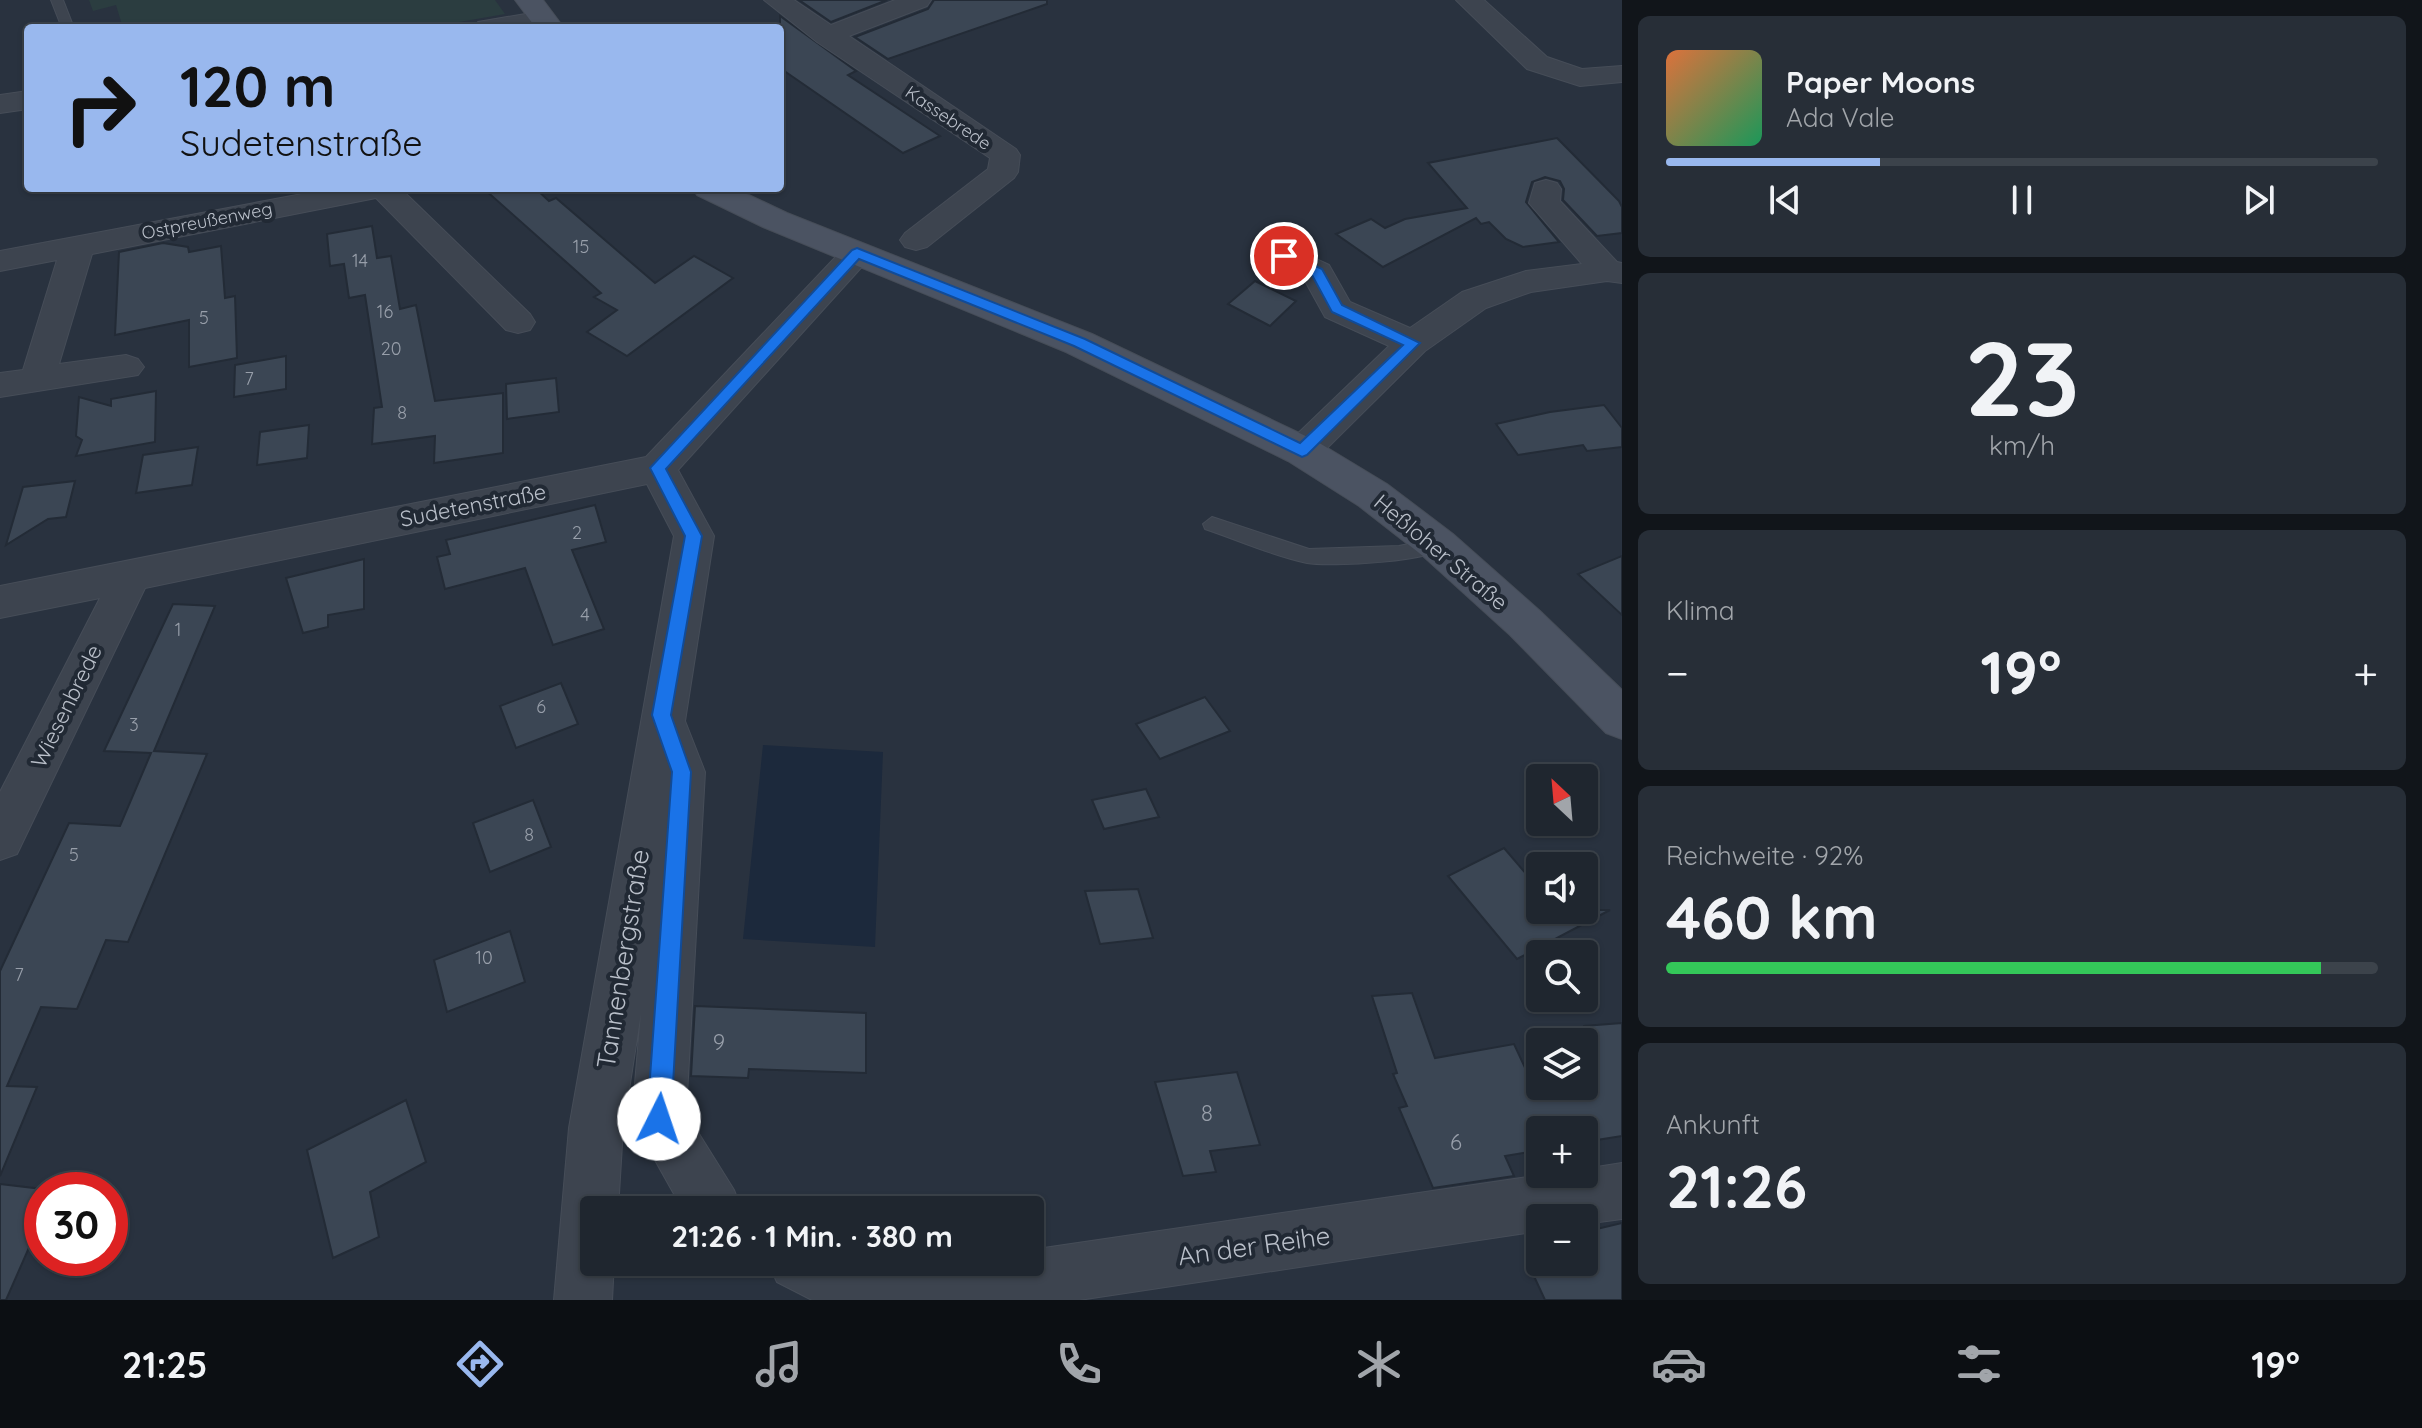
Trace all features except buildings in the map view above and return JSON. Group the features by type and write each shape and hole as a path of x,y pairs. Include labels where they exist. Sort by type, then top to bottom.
{"main road":[{"name":"Heßloher Straße","path":"716,192 775,220 1079,343 1302,451 1373,495 1438,545 1622,719"}],"street":[{"name":"Kassebrede","path":"777,0 1005,155 1003,172 916,240"},
{"path":"826,36 918,0"},
{"path":"1469,0 1537,63 1580,78 1622,74"},
{"path":"505,24 541,16"},
{"path":"0,104 24,101"},
{"path":"1546,189 1544,203 1614,272"},
{"name":"Ostpreußenweg","path":"0,261 362,192"},
{"path":"387,192 518,322"},
{"path":"37,380 78,245"},
{"path":"658,468 857,253"},
{"path":"1284,256 1317,272 1337,309 1413,343"},
{"path":"1302,451 1413,343 1474,300 1526,282 1614,272"},
{"path":"0,385 126,367"},
{"name":"Sudetenstraße","path":"0,602 658,468"},
{"name":"Tannenbergstraße","path":"583,1300 596,1128 694,536 658,468"},
{"name":"Wiesenbrede","path":"1,835 132,574"},
{"name":"Tannenbergstraße","path":"662,715 682,772 659,1119 706,1196"},
{"name":"An der Reihe","path":"885,1300 1622,1191"},
{"path":"825,1276 873,1300"}],"lane":[{"path":"57,0 66,24"},
{"path":"1212,524 1309,556 1399,553 1438,545"}],"shaded area":[{"path":"89,0 495,0 505,14 448,24 122,24 116,5 93,11"}],"water":[{"path":"763,745 883,752 875,947 743,939"}],"route":[{"path":"659,1119 682,772 662,715 694,536 658,468 857,253 1079,343 1302,451 1413,343 1337,309 1317,272 1284,256"}]}
